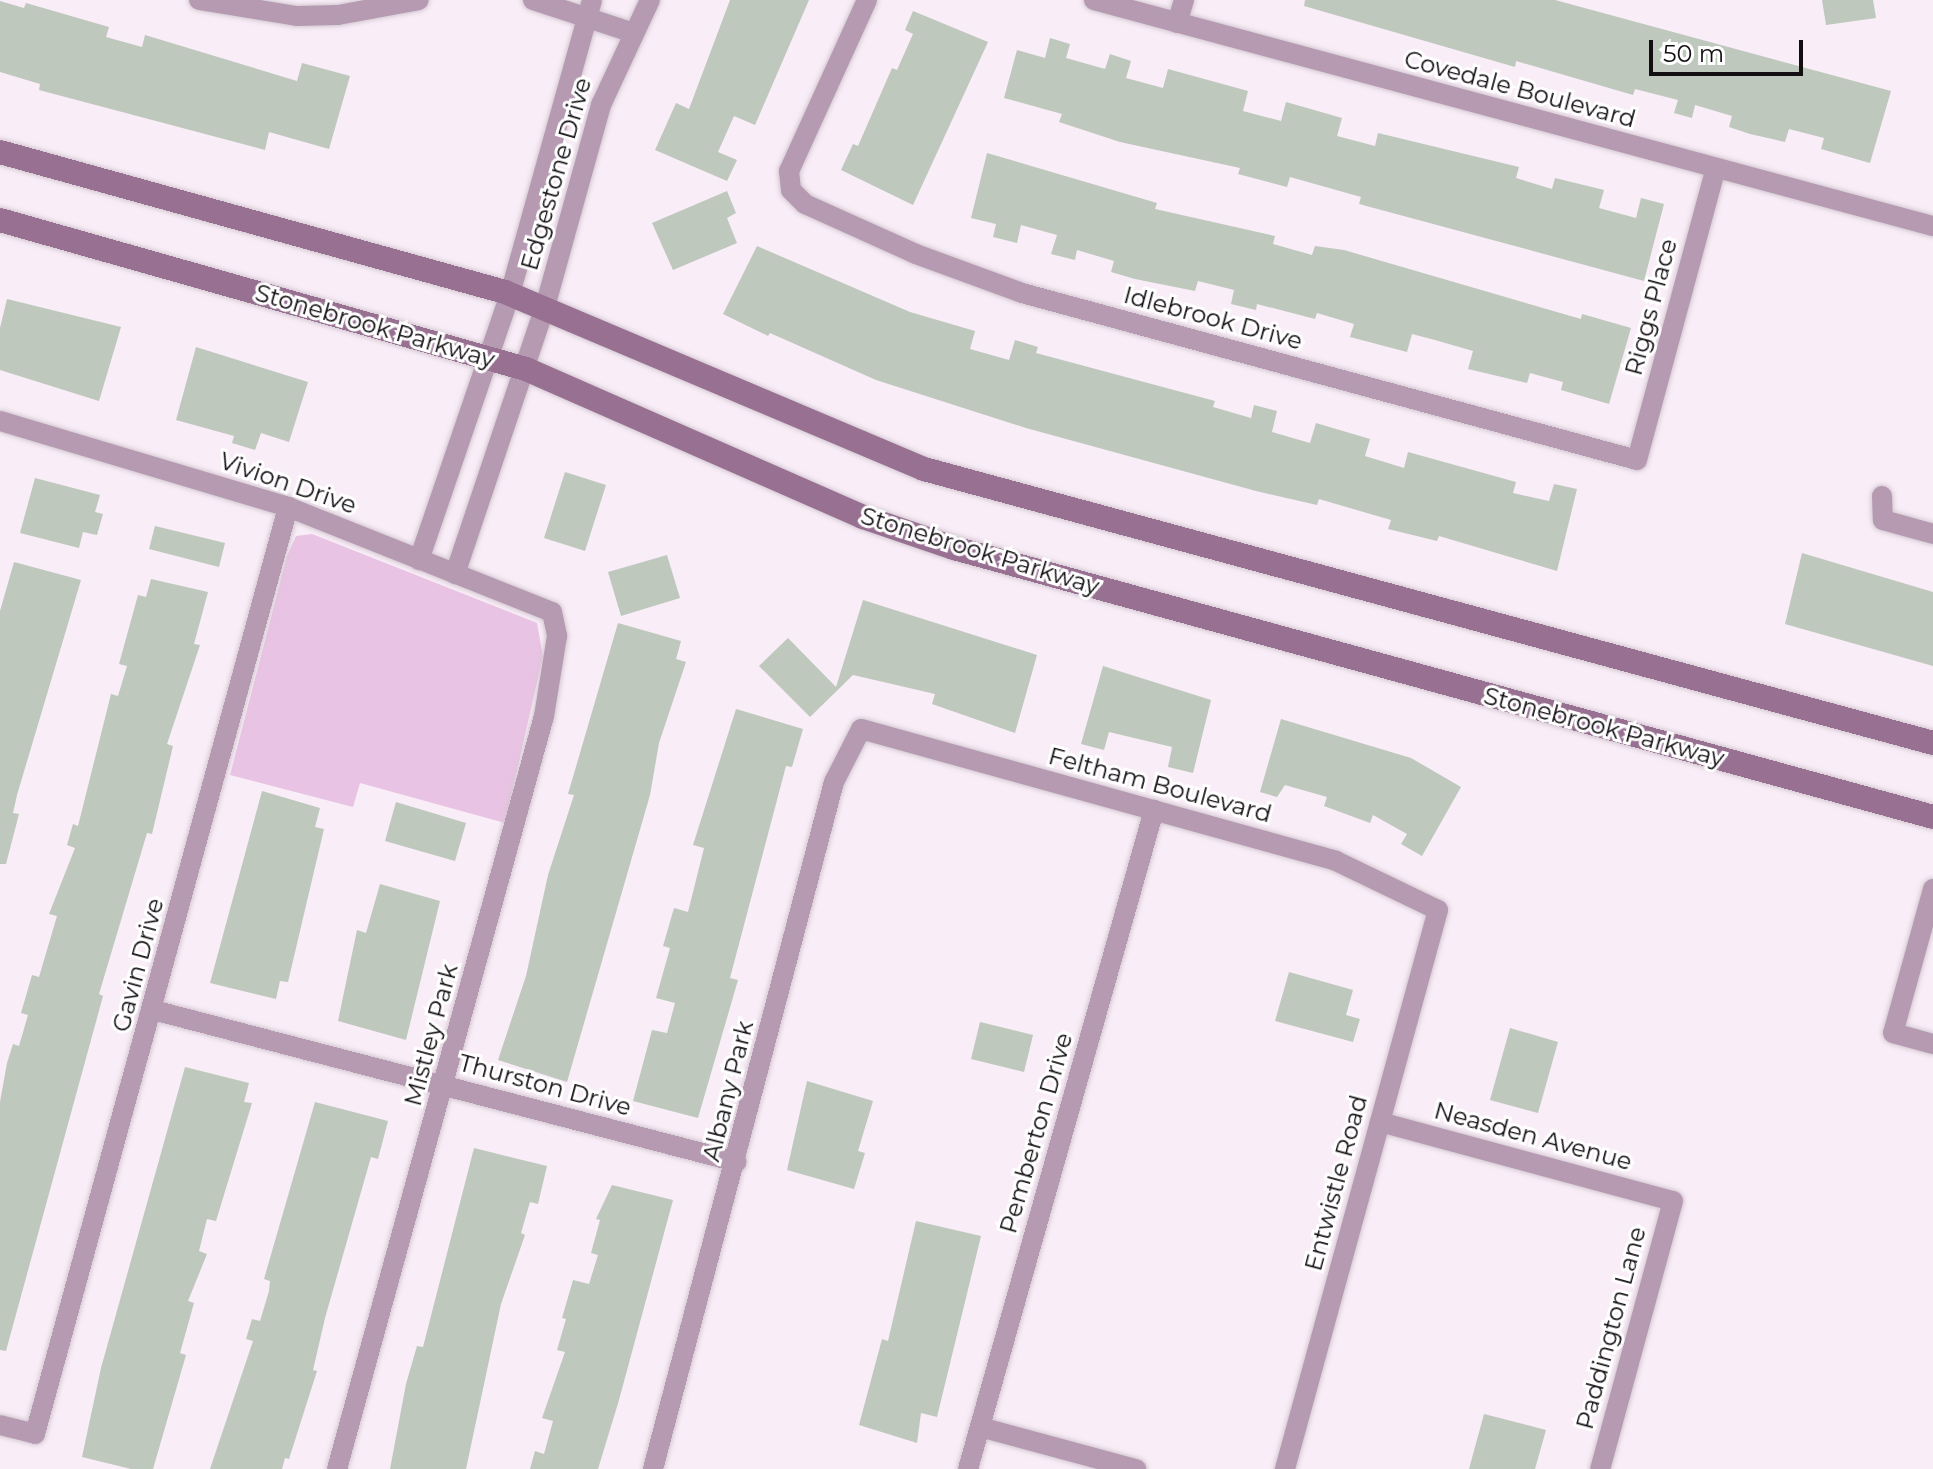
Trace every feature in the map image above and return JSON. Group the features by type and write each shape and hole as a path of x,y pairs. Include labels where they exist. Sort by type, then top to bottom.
{"main road":[{"path":"0,152 510,294 924,469 1933,743"},
{"name":"Stonebrook Parkway","path":"0,220 526,369 863,517 954,548 1933,817"}],"street":[{"path":"199,0 297,16 338,15 419,0"},
{"path":"533,0 590,7 634,33"},
{"name":"Edgestone Drive","path":"455,574 526,369 601,105 650,0"},
{"name":"Idlebrook Drive","path":"867,0 789,171 791,190 805,204 995,284 1637,460"},
{"name":"Covedale Boulevard","path":"1094,0 1933,226"},
{"path":"1177,23 1184,0"},
{"name":"Edgestone Drive","path":"419,560 510,294 590,7"},
{"name":"Riggs Place","path":"1637,460 1716,168"},
{"name":"Vivion Drive","path":"1,426 288,507 552,612"},
{"path":"1882,496 1883,520 1933,534"},
{"name":"Gavin Drive","path":"0,1425 35,1434 288,507"},
{"name":"Mistley Park","path":"337,1469 544,716 557,636 552,612"},
{"name":"Feltham Boulevard","path":"861,729 1336,861 1438,910"},
{"name":"Albany Park","path":"653,1469 737,1162 834,782 861,729"},
{"name":"Pemberton Drive","path":"968,1469 1154,810"},
{"path":"1933,889 1893,1033 1933,1044"},
{"name":"Entwistle Road","path":"1285,1469 1438,910"},
{"name":"Thurston Drive","path":"153,1010 737,1162"},
{"name":"Neasden Avenue","path":"1380,1122 1673,1201"},
{"name":"Paddington Lane","path":"1600,1469 1673,1201"},
{"path":"980,1427 1136,1469"}],"shaded area":[{"path":"312,534 537,623 543,656 505,823 360,783 353,807 230,775 287,556 296,536"}],"building":[{"path":"730,0 809,0 755,125 734,116 718,152 737,160 727,181 655,150 676,103 689,109"},
{"path":"1305,0 1555,0 1891,91 1870,163 1821,149 1824,138 1789,129 1785,142 1750,134 1729,127 1732,116 1695,105 1692,118 1674,113 1678,100 1635,89 1633,95 1516,61 1515,67 1304,6"},
{"path":"1822,0 1873,0 1876,18 1826,25"},
{"path":"0,1 24,8 26,3 109,27 106,37 142,47 145,35 297,81 302,63 350,76 329,149 269,132 265,150 39,90 40,84 0,72"},
{"path":"913,11 988,42 913,205 841,170 853,144 858,146 892,68 897,70 913,34 905,30"},
{"path":"1050,38 1070,44 1066,58 1105,69 1110,54 1131,61 1126,78 1163,88 1168,69 1248,91 1243,111 1281,121 1286,102 1342,118 1337,136 1375,146 1378,133 1519,167 1516,178 1552,189 1555,178 1604,190 1599,208 1636,218 1641,198 1664,204 1644,281 1359,204 1361,197 1290,177 1287,187 1238,174 1240,168 1120,142 1059,122 1062,114 1004,98 1017,50 1045,58"},
{"path":"987,153 1157,203 1155,209 1275,236 1273,244 1312,255 1315,246 1344,250 1581,319 1582,314 1631,328 1609,404 1561,390 1563,382 1530,373 1527,383 1468,369 1473,351 1435,340 1412,334 1407,352 1350,337 1354,324 1317,313 1315,319 1257,304 1256,310 1231,304 1234,290 1198,281 1195,291 1135,279 1111,272 1114,261 1077,250 1075,260 1051,254 1057,235 1021,225 1017,243 993,237 996,224 971,218"},
{"path":"727,191 736,213 727,218 737,243 673,270 652,223"},
{"path":"757,246 910,312 975,331 970,349 1009,360 1015,340 1038,347 1036,353 1215,401 1213,407 1251,418 1254,405 1277,411 1272,432 1310,443 1316,423 1370,439 1365,456 1404,468 1408,452 1516,482 1513,493 1549,501 1554,484 1577,489 1557,571 1439,536 1437,541 1388,529 1391,520 1319,499 1317,505 1256,491 1026,428 876,380 723,314"},
{"path":"7,299 121,327 99,401 0,370 0,328"},
{"path":"196,347 308,382 289,442 261,433 255,450 232,443 234,436 176,420"},
{"path":"565,472 606,485 585,551 544,538"},
{"path":"35,478 100,495 95,512 103,514 97,535 83,532 79,548 20,533"},
{"path":"155,526 225,543 219,567 149,549"},
{"path":"1802,553 1933,592 1933,666 1785,624"},
{"path":"667,555 680,598 621,616 608,572"},
{"path":"14,562 81,580 17,795 13,813 19,814 6,864 0,864 0,611"},
{"path":"151,579 208,592 194,644 200,645 167,744 173,746 152,834 147,833 99,994 103,996 6,1351 0,1350 0,1102 7,1063 13,1044 19,1046 28,1015 21,1013 32,975 39,977 57,916 49,914 75,848 67,845 73,824 78,826 111,694 118,696 127,666 119,664 138,595 146,597"},
{"path":"863,600 1037,655 1015,733 932,704 935,694 853,675 810,717 759,666 788,638 836,687"},
{"path":"618,623 681,641 676,659 686,662 659,743 650,795 567,1082 498,1060 526,976 548,875 574,795 568,794"},
{"path":"1103,666 1211,700 1193,773 1168,767 1172,747 1109,732 1104,750 1081,744"},
{"path":"736,709 803,729 792,767 786,766 730,978 738,980 698,1118 633,1101 652,1030 667,1033 675,1003 656,998 670,948 663,946 674,908 688,912 704,848 693,845"},
{"path":"1281,719 1411,758 1461,787 1422,856 1401,844 1407,834 1373,815 1370,823 1324,806 1327,797 1285,785 1277,797 1260,792"},
{"path":"262,791 320,808 315,827 324,829 288,982 280,981 276,999 210,983"},
{"path":"396,802 466,823 455,861 385,841"},
{"path":"380,884 440,901 406,1040 338,1021 357,930 366,933"},
{"path":"1289,972 1353,990 1346,1015 1360,1019 1353,1042 1275,1021"},
{"path":"980,1022 1033,1035 1024,1072 971,1059"},
{"path":"1510,1028 1558,1042 1538,1113 1490,1100"},
{"path":"185,1067 249,1083 244,1102 252,1103 216,1221 207,1219 199,1251 207,1254 188,1301 194,1303 180,1353 186,1355 153,1469 131,1469 82,1457 101,1368"},
{"path":"807,1081 873,1101 858,1151 865,1153 854,1189 787,1170"},
{"path":"315,1102 388,1121 378,1159 371,1157 325,1318 313,1370 317,1371 289,1459 285,1458 282,1469 210,1469 253,1341 246,1339 252,1319 260,1321 269,1291 270,1281 264,1279"},
{"path":"474,1148 547,1166 538,1204 530,1202 521,1233 525,1235 501,1304 466,1469 390,1469 406,1384 417,1346 423,1347"},
{"path":"612,1185 673,1200 619,1400 598,1469 530,1469 535,1451 544,1454 553,1421 542,1418 565,1352 557,1350 566,1319 562,1318 573,1280 589,1284 598,1255 591,1253 600,1220 596,1219"},
{"path":"916,1221 981,1236 937,1417 921,1413 917,1443 859,1425 882,1339 888,1341"},
{"path":"1484,1414 1546,1430 1535,1469 1469,1469"}]}
